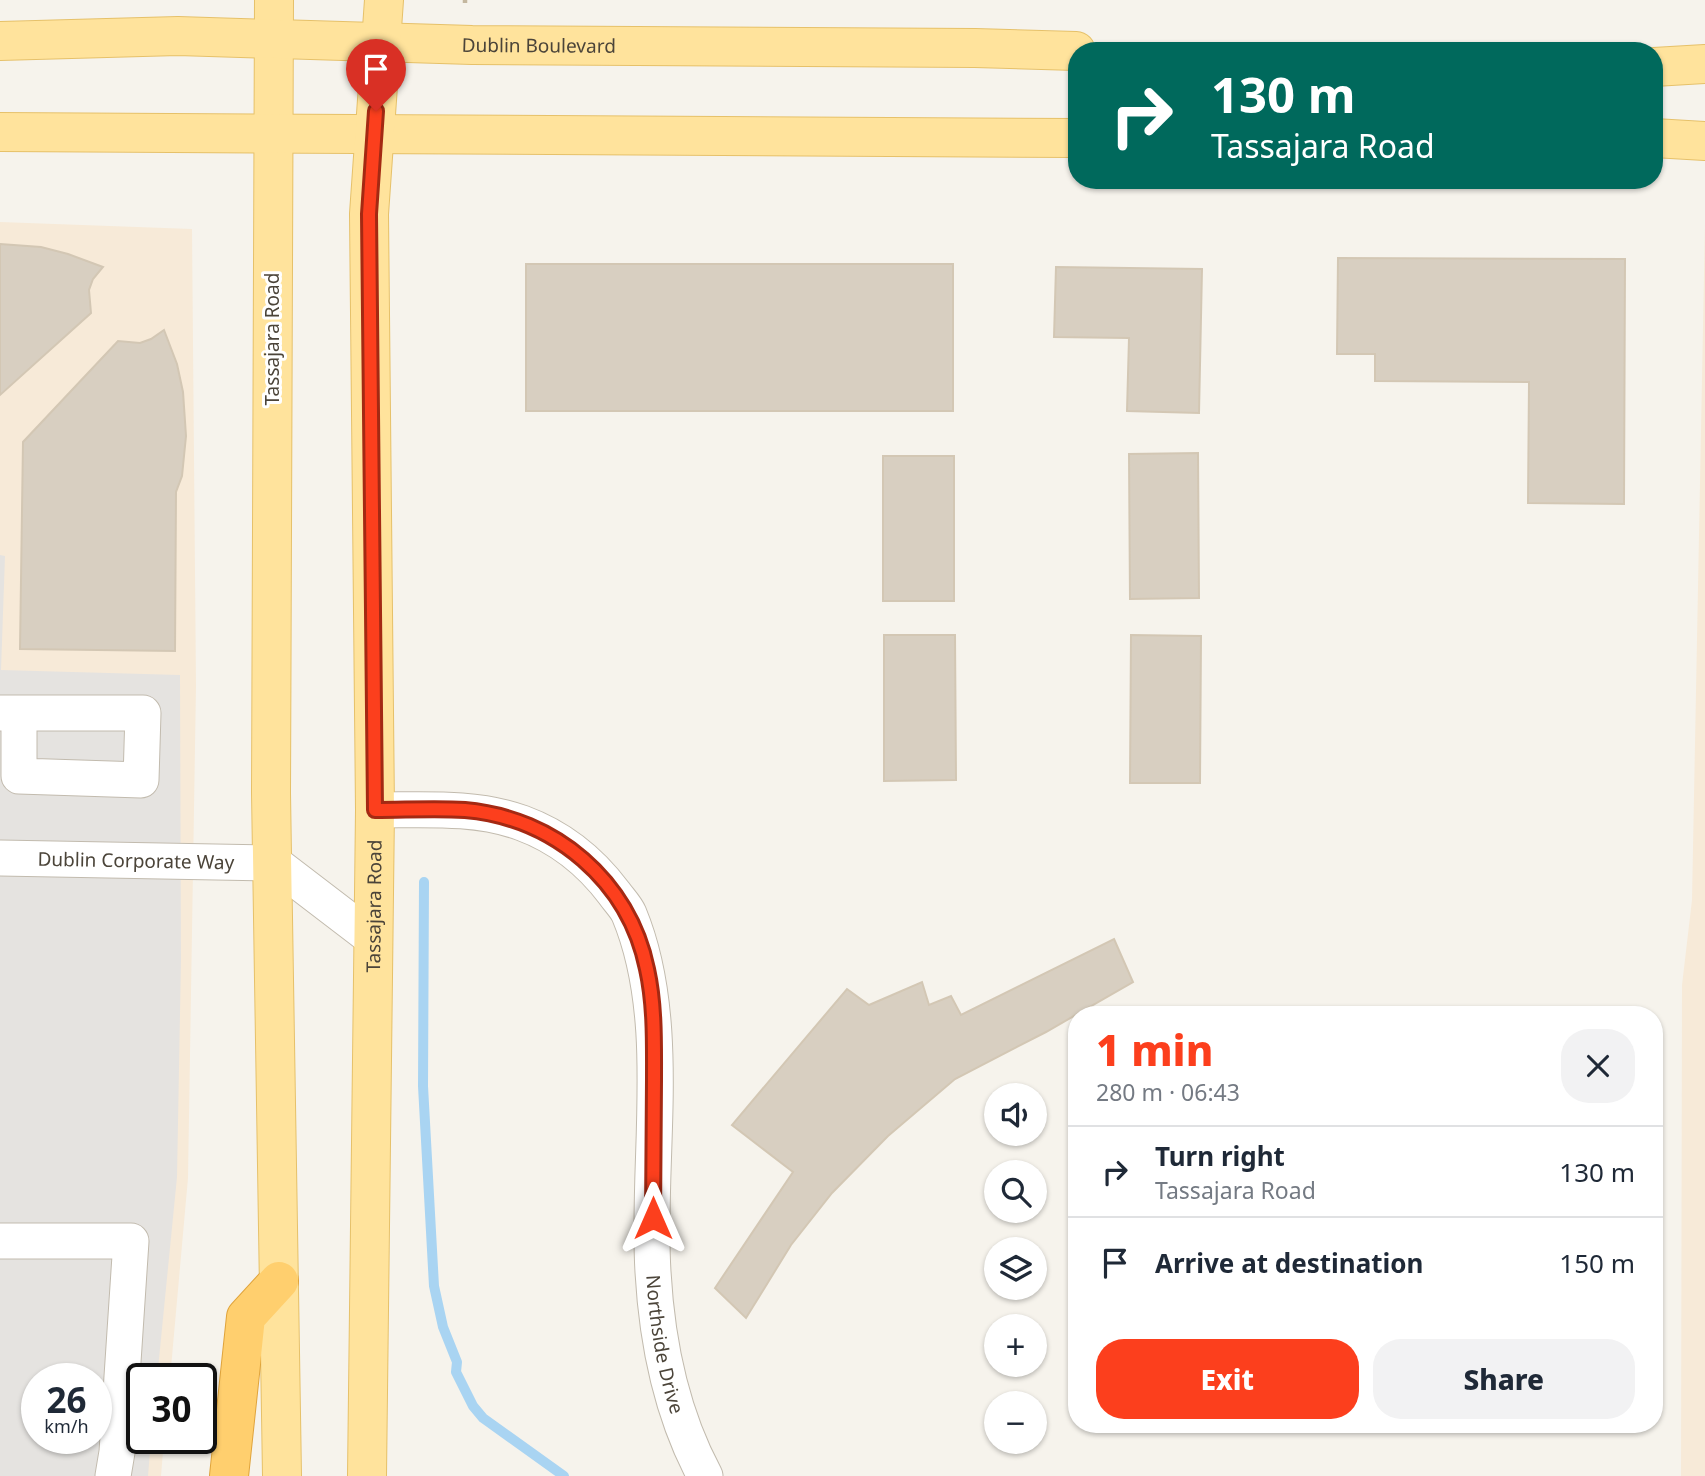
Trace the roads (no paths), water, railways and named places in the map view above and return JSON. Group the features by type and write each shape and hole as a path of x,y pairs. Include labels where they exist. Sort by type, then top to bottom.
{"highway":[{"path":"229,1476 246,1317 279,1281"}],"main road":[{"name":"Tassajara Road","path":"274,0 271,793 282,1476"},
{"name":"Tassajara Road","path":"367,1476 375,810 369,214 384,0"},
{"name":"Dublin Boulevard","path":"0,41 178,36 472,45 1068,51"},
{"path":"1663,66 1705,64"},
{"path":"0,131 1068,138"},
{"path":"1663,139 1705,141"}],"street":[{"name":"Northside Drive","path":"375,810 467,810 521,823 562,842 597,871 628,912 647,969 654,1033 653,1271 659,1335 671,1397 705,1476"},
{"name":"Dublin Corporate Way","path":"0,858 274,863"},
{"path":"274,863 372,938"},
{"path":"0,1241 131,1241 113,1476"}],"waterway":[{"path":"424,882 423,1086 434,1286 443,1327 457,1362 456,1372 473,1406 483,1418 564,1476"}]}
